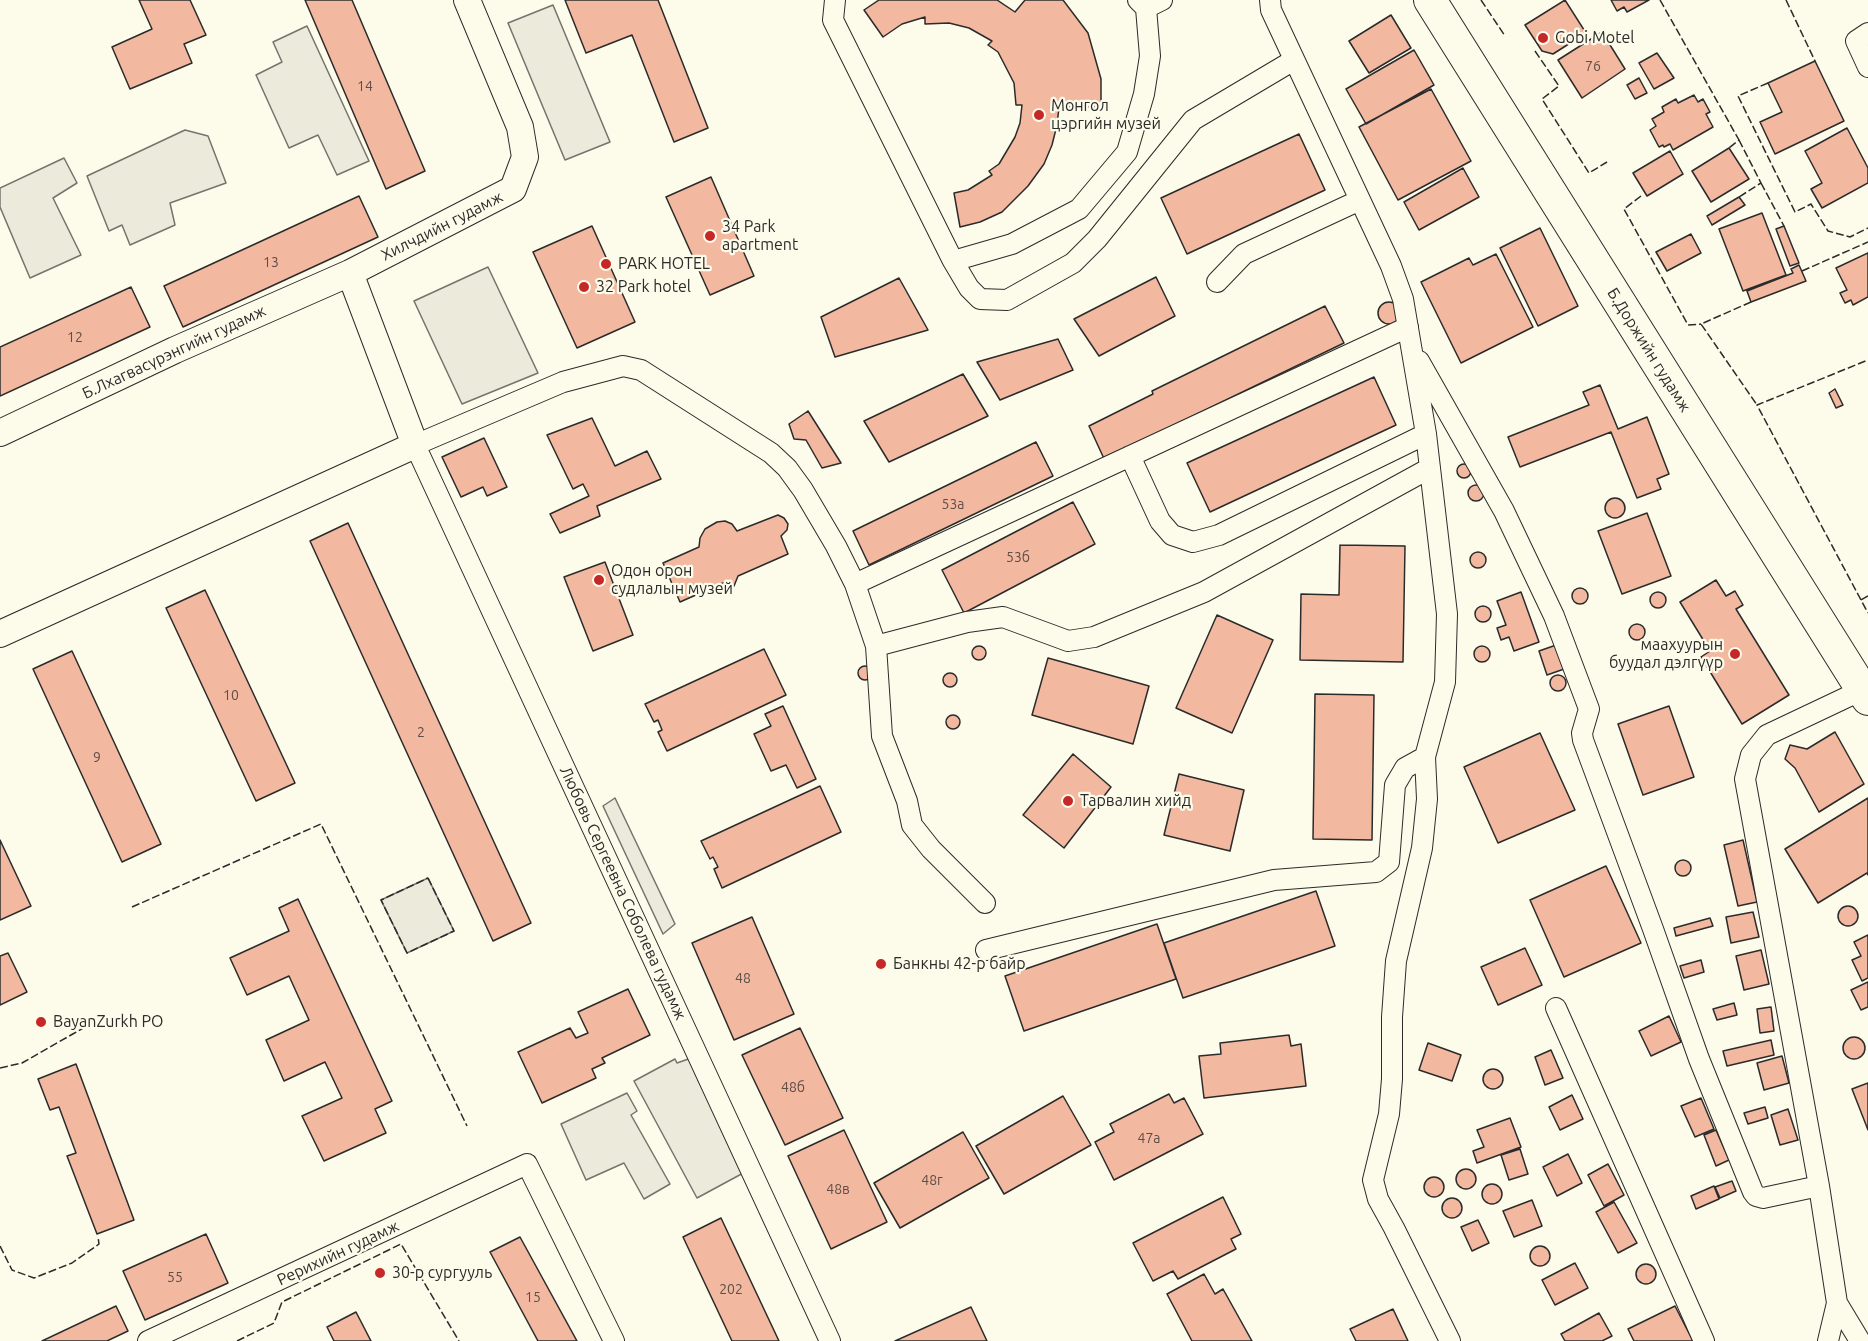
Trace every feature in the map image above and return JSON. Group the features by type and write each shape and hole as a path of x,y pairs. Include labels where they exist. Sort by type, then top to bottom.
{"main road":[{"name":"Б.Доржийн гудамж","path":"1430,0 1865,695"}],"street":[{"name":"Хилчдийн гудамж","path":"350,273 513,189 525,158 520,127 467,0"},
{"path":"835,0 833,20 953,261 969,288 980,299 1007,300 1073,263 1097,239 1193,120 1294,60"},
{"path":"1270,0 1270,9 1391,266 1403,299 1426,434 1447,614 1445,682 1425,757 1427,799 1423,837 1396,961 1390,1105 1373,1180 1378,1199 1450,1341"},
{"path":"953,261 1012,244 1079,209 1127,152 1144,94 1150,56 1149,3"},
{"path":"1868,33 1856,41 1868,67"},
{"path":"1217,282 1244,254 1360,200"},
{"name":"Б.Лхагвасүрэнгийн гудамж","path":"0,433 175,350 350,273"},
{"path":"350,273 415,445"},
{"path":"855,584 1408,327"},
{"path":"1412,349 1504,511 1554,616 1589,709 1582,740 1699,1059 1753,1192 1756,1196 1763,1198 1819,1186"},
{"path":"0,634 415,445 563,382 623,366 641,370 771,453 787,468 814,509 855,584 876,646 882,736 907,801 912,825 931,849 985,903"},
{"path":"1130,456 1160,521 1172,536 1193,542 1219,535 1426,434"},
{"name":"Любовь Сергеевна Соболева гудамж","path":"415,445 830,1341"},
{"path":"876,646 967,622 1003,617 1068,641 1094,637 1204,592 1430,468"},
{"path":"1828,1341 1837,1303 1819,1186 1745,779 1750,755 1767,735 1865,695"},
{"path":"986,950 1274,880 1376,872 1389,862 1395,785 1405,768 1425,757"},
{"path":"1556,1008 1704,1341"},
{"name":"Рерихийн гудамж","path":"148,1341 527,1164 614,1341"},
{"path":"1837,1303 1860,1341"}],"shaded area":[{"path":"553,5 610,142 565,160 508,23"},
{"path":"307,26 369,161 337,175 318,135 289,148 256,75 282,62 273,42"},
{"path":"185,130 208,136 226,183 170,203 175,225 130,245 122,225 109,231 87,176"},
{"path":"64,158 77,183 53,198 81,255 30,278 0,207 0,188"},
{"path":"488,267 538,373 462,404 414,301"},
{"path":"615,798 675,924 663,934 603,806"},
{"path":"428,878 454,931 407,953 381,900"},
{"path":"694,1057 698,1080 747,1171 697,1198 634,1081 675,1059 677,1063"},
{"path":"627,1093 637,1111 631,1115 670,1184 644,1199 624,1163 586,1180 561,1124"}],"building":[{"path":"139,0 190,0 206,35 184,44 192,63 130,89 112,47 152,29"},
{"path":"305,0 352,0 425,171 386,189"},
{"path":"565,0 658,0 708,128 674,142 632,35 586,53"},
{"name":"Монгол цэргийн музей","path":"879,0 997,0 1015,12 1025,0 1063,0 1088,33 1101,79 1101,107 1059,107 1052,145 1044,164 1028,186 1002,212 980,222 960,227 954,193 968,190 992,175 989,171 999,164 1015,137 1020,123 1022,105 1016,105 1014,83 998,52 988,45 992,41 969,28 949,23 925,24 925,17 902,24 883,37 864,10"},
{"path":"1565,0 1586,33 1553,54 1542,51 1525,25"},
{"path":"1611,0 1649,0 1627,12 1624,7 1617,11"},
{"path":"1391,15 1411,48 1369,73 1349,41"},
{"path":"1602,32 1625,69 1582,98 1558,60"},
{"path":"1414,50 1434,85 1366,124 1346,89"},
{"path":"1657,53 1674,78 1654,89 1639,63"},
{"path":"1815,61 1844,121 1775,154 1760,122 1782,112 1768,83"},
{"path":"1639,78 1647,93 1635,99 1627,85"},
{"path":"1431,89 1471,161 1398,200 1359,127"},
{"path":"1694,95 1698,102 1703,99 1710,112 1706,114 1713,127 1673,150 1670,144 1659,147 1650,130 1656,126 1652,119 1664,112 1662,107 1676,99 1678,103"},
{"path":"1847,128 1868,168 1868,183 1822,208 1811,189 1822,183 1805,151"},
{"path":"1299,134 1325,190 1187,254 1161,198"},
{"path":"1729,148 1749,179 1711,202 1692,171"},
{"path":"1670,151 1683,174 1647,196 1633,173"},
{"path":"1463,168 1479,197 1419,230 1404,202"},
{"name":"34 Park apartment","path":"711,177 754,276 710,295 666,197"},
{"path":"359,196 378,237 183,327 164,286"},
{"path":"1739,197 1745,205 1712,225 1707,216"},
{"path":"1762,213 1786,275 1743,291 1719,229"},
{"name":"32 Park hotel","path":"592,226 635,322 577,348 533,252"},
{"path":"1784,226 1799,263 1790,266 1776,229"},
{"path":"1540,228 1578,306 1538,326 1500,248"},
{"path":"1691,234 1701,253 1667,271 1656,252"},
{"path":"1868,253 1868,297 1853,305 1851,300 1845,303 1840,293 1847,290 1836,268"},
{"path":"1496,254 1533,327 1461,363 1421,282 1469,258 1473,265"},
{"path":"1799,265 1806,281 1751,302 1747,291 1793,273 1791,269"},
{"path":"1156,277 1175,316 1099,356 1074,319"},
{"path":"899,278 928,330 835,357 821,317"},
{"path":"131,287 150,327 0,396 0,347"},
{"path":"1389,302 1397,305 1400,313 1397,321 1389,324 1381,321 1378,313 1381,305"},
{"path":"1325,306 1344,343 1170,427 1106,463 1089,426 1153,394 1152,391"},
{"path":"1058,339 1073,370 1000,400 977,362"},
{"path":"963,374 988,416 889,462 864,421"},
{"path":"1374,377 1396,425 1210,512 1187,463"},
{"path":"1600,385 1618,429 1647,417 1669,474 1657,479 1661,489 1637,498 1611,432 1520,467 1508,437 1589,405 1583,392"},
{"path":"1835,389 1843,405 1836,408 1829,393"},
{"path":"808,411 841,463 822,468 806,440 794,439 789,424"},
{"path":"592,418 615,466 647,451 661,479 597,506 600,516 560,533 550,514 589,496 583,484 573,489 547,435"},
{"path":"484,438 507,487 487,496 483,487 461,497 442,457"},
{"path":"1036,442 1053,476 869,565 853,531"},
{"path":"1464,464 1469,466 1471,471 1469,476 1464,478 1459,476 1457,471 1459,466"},
{"path":"1476,485 1482,487 1484,493 1482,499 1476,501 1470,499 1468,493 1470,487"},
{"path":"1615,498 1622,501 1625,508 1622,515 1615,518 1608,515 1605,508 1608,501"},
{"path":"1073,502 1095,544 964,613 942,570"},
{"path":"1647,513 1671,576 1622,594 1598,531"},
{"path":"778,515 788,524 787,530 781,536 788,554 738,576 734,586 728,588 723,583 680,602 663,563 699,547 700,538 705,529 717,522 725,521 732,524 737,531"},
{"path":"348,523 531,923 493,941 310,541"},
{"path":"1340,545 1405,546 1403,662 1300,660 1301,594 1339,595"},
{"path":"1475,552 1481,552 1486,560 1484,566 1475,568 1470,563 1470,557"},
{"path":"605,562 633,635 593,651 564,577"},
{"name":"маахуурын буудал дэлгүүр","path":"1716,580 1726,596 1735,591 1743,605 1736,609 1789,695 1742,724 1701,657 1710,651 1680,602"},
{"path":"1580,588 1586,590 1588,596 1586,602 1580,604 1574,602 1572,596 1574,590"},
{"path":"205,590 295,783 256,801 166,608"},
{"path":"1521,592 1539,642 1514,651 1509,637 1501,640 1497,628 1506,625 1497,601"},
{"path":"1658,592 1664,594 1666,600 1664,606 1658,608 1652,606 1650,600 1652,594"},
{"path":"1483,606 1491,614 1483,622 1475,614"},
{"path":"1217,615 1273,640 1232,733 1176,708"},
{"path":"1637,624 1645,632 1637,640 1629,632"},
{"path":"1559,644 1567,668 1547,675 1539,651"},
{"path":"979,646 984,648 986,653 984,658 979,660 974,658 972,653 974,648"},
{"path":"1482,646 1490,654 1482,662 1474,654"},
{"path":"764,649 786,695 667,751 658,732 662,730 658,720 654,722 645,704"},
{"path":"72,651 161,844 122,862 33,669"},
{"path":"1048,658 1149,686 1133,744 1032,715"},
{"path":"865,666 870,668 872,673 870,678 865,680 860,678 858,673 860,668"},
{"path":"950,673 955,675 957,680 955,685 950,687 945,685 943,680 945,675"},
{"path":"1558,675 1566,683 1558,691 1550,683"},
{"path":"1315,694 1374,695 1372,840 1313,839"},
{"path":"783,706 816,779 797,788 786,765 771,771 754,734 771,726 765,714"},
{"path":"1669,706 1694,777 1643,795 1618,724"},
{"path":"953,715 958,717 960,722 958,727 953,729 948,727 946,722 948,717"},
{"path":"1835,732 1864,784 1819,812 1795,768 1785,759 1790,745 1807,749"},
{"path":"1540,733 1575,810 1498,843 1464,767"},
{"name":"Тарвалин хийд","path":"1073,754 1111,787 1064,848 1023,815"},
{"path":"1179,774 1244,790 1230,851 1164,835"},
{"path":"820,786 841,832 722,888 714,869 718,867 713,857 710,859 701,841"},
{"path":"1868,798 1868,875 1867,873 1818,903 1785,849"},
{"path":"0,840 31,906 0,920"},
{"path":"1743,840 1757,902 1738,906 1724,845"},
{"path":"1680,860 1686,860 1691,868 1689,874 1680,876 1675,871 1675,865"},
{"path":"1606,866 1641,943 1564,977 1530,900"},
{"path":"1316,891 1335,946 1183,998 1164,943"},
{"path":"298,899 392,1101 375,1109 386,1133 324,1161 302,1116 342,1098 325,1062 284,1081 266,1040 309,1020 289,976 247,995 230,958 289,931 279,908"},
{"path":"1848,906 1855,909 1858,916 1855,923 1848,926 1841,923 1838,916 1841,909"},
{"path":"1753,912 1759,937 1731,943 1726,917"},
{"path":"752,917 794,1014 734,1040 692,943"},
{"path":"1710,918 1713,926 1676,936 1674,928"},
{"path":"1157,924 1176,979 1024,1031 1005,976"},
{"path":"1868,935 1868,978 1862,981 1852,960 1861,956 1854,942"},
{"path":"1525,948 1542,985 1498,1005 1481,967"},
{"path":"1761,950 1769,984 1744,990 1736,956"},
{"path":"8,953 27,992 0,1005 0,956"},
{"path":"1701,960 1704,972 1684,978 1680,966"},
{"path":"1868,982 1868,1007 1861,1010 1851,990"},
{"path":"628,989 650,1035 602,1058 605,1063 592,1069 596,1078 542,1103 518,1052 570,1028 576,1038 588,1033 578,1012"},
{"path":"1734,1003 1737,1015 1717,1020 1713,1009"},
{"path":"1771,1007 1774,1031 1760,1033 1757,1009"},
{"path":"1669,1016 1681,1042 1651,1056 1639,1031"},
{"path":"800,1028 843,1118 785,1145 742,1055"},
{"path":"1289,1035 1291,1046 1301,1044 1306,1086 1204,1098 1199,1056 1221,1054 1220,1043"},
{"path":"1854,1037 1864,1044 1865,1048 1858,1058 1854,1059 1844,1052 1843,1048 1850,1038"},
{"path":"1771,1040 1774,1055 1727,1066 1723,1051"},
{"path":"1428,1043 1461,1055 1452,1081 1419,1070"},
{"path":"1551,1050 1563,1078 1545,1085 1535,1057"},
{"path":"1782,1056 1789,1083 1764,1090 1757,1063"},
{"path":"76,1064 134,1220 97,1234 67,1156 76,1153 59,1107 50,1110 38,1079"},
{"path":"1493,1069 1500,1072 1503,1079 1500,1086 1493,1089 1486,1086 1483,1079 1486,1072"},
{"path":"1868,1083 1868,1130 1852,1089"},
{"path":"1169,1094 1174,1103 1184,1098 1203,1134 1114,1180 1095,1142 1114,1132 1110,1124"},
{"path":"1572,1095 1583,1119 1560,1130 1549,1107"},
{"path":"1063,1096 1091,1145 1004,1194 976,1146"},
{"path":"1701,1098 1714,1129 1695,1137 1681,1106"},
{"path":"1765,1107 1768,1118 1748,1124 1744,1113"},
{"path":"1788,1109 1798,1140 1780,1145 1771,1115"},
{"path":"1510,1118 1521,1147 1477,1163 1473,1151 1484,1147 1477,1130"},
{"path":"844,1130 887,1222 831,1249 788,1156"},
{"path":"1716,1130 1729,1160 1716,1166 1704,1135"},
{"path":"963,1132 989,1178 900,1228 874,1183"},
{"path":"1520,1149 1528,1174 1509,1180 1501,1155"},
{"path":"1568,1154 1582,1183 1557,1196 1543,1167"},
{"path":"1608,1164 1624,1195 1604,1206 1588,1175"},
{"path":"1466,1169 1473,1172 1476,1179 1473,1186 1466,1189 1459,1186 1456,1179 1459,1172"},
{"path":"1434,1177 1441,1180 1444,1187 1441,1194 1434,1197 1427,1194 1424,1187 1427,1180"},
{"path":"1732,1181 1736,1191 1720,1198 1715,1187"},
{"path":"1492,1184 1499,1187 1502,1194 1499,1201 1492,1204 1485,1201 1482,1194 1485,1187"},
{"path":"1714,1186 1719,1199 1696,1209 1691,1196"},
{"path":"1223,1197 1241,1234 1231,1239 1236,1249 1178,1279 1173,1271 1153,1281 1133,1243"},
{"path":"1452,1198 1459,1201 1462,1208 1459,1215 1452,1218 1445,1215 1442,1208 1445,1201"},
{"path":"1532,1200 1542,1226 1514,1237 1503,1211"},
{"path":"1614,1202 1637,1243 1618,1253 1596,1212"},
{"path":"721,1218 779,1341 732,1341 683,1237"},
{"path":"1478,1220 1489,1243 1472,1251 1461,1227"},
{"path":"206,1234 228,1283 145,1320 123,1271"},
{"path":"520,1237 577,1341 538,1341 490,1252"},
{"path":"1540,1246 1547,1249 1550,1256 1547,1263 1540,1266 1533,1263 1530,1256 1533,1249"},
{"path":"1575,1263 1588,1288 1555,1305 1542,1280"},
{"path":"1646,1264 1653,1267 1656,1274 1653,1281 1646,1284 1639,1281 1636,1274 1639,1267"},
{"path":"1204,1274 1215,1294 1223,1289 1252,1341 1192,1341 1167,1294"},
{"path":"116,1306 128,1331 107,1341 42,1341"},
{"path":"1675,1306 1693,1341 1634,1341 1628,1329"},
{"path":"971,1307 987,1341 895,1341"},
{"path":"1393,1309 1408,1341 1356,1341 1350,1329"},
{"path":"356,1312 371,1341 334,1341 327,1327"},
{"path":"1599,1313 1612,1336 1602,1341 1565,1341 1561,1334"}],"fence":[{"path":"1481,0 1505,36"},
{"path":"1660,0 1739,140 1729,148"},
{"path":"1786,0 1815,61"},
{"path":"1535,51 1559,86 1542,99 1589,173 1607,162"},
{"path":"1768,83 1738,96 1795,212 1811,204 1828,231 1850,237 1868,228"},
{"path":"1739,140 1761,183 1739,197"},
{"path":"1761,183 1784,226"},
{"path":"1641,196 1624,209 1688,325 1701,324"},
{"path":"1802,271 1868,242"},
{"path":"1751,302 1701,324 1757,405"},
{"path":"1861,600 1757,405 1868,360"},
{"path":"1868,596 1861,600 1868,613"},
{"path":"132,907 321,824 467,1126"},
{"path":"428,878 454,931 407,953 381,900 428,878"},
{"path":"0,1068 22,1063 85,1027"},
{"path":"0,1246 12,1270 34,1278 72,1263 99,1244 98,1237"},
{"path":"237,1341 274,1323 282,1302 401,1244 459,1341"}],"place":[{"name":"Gobi Motel","path":"1543,38"},
{"name":"Монгол цэргийн музей","path":"1039,115"},
{"name":"34 Park apartment","path":"710,236"},
{"name":"PARK HOTEL","path":"606,264"},
{"name":"32 Park hotel","path":"584,287"},
{"name":"Одон орон судлалын музей","path":"599,580"},
{"name":"маахуурын буудал дэлгүүр","path":"1735,654"},
{"name":"Тарвалин хийд","path":"1068,801"},
{"name":"Банкны 42-р байр","path":"881,964"},
{"name":"BayanZurkh PO","path":"41,1022"},
{"name":"30-р сургууль","path":"380,1273"}]}
